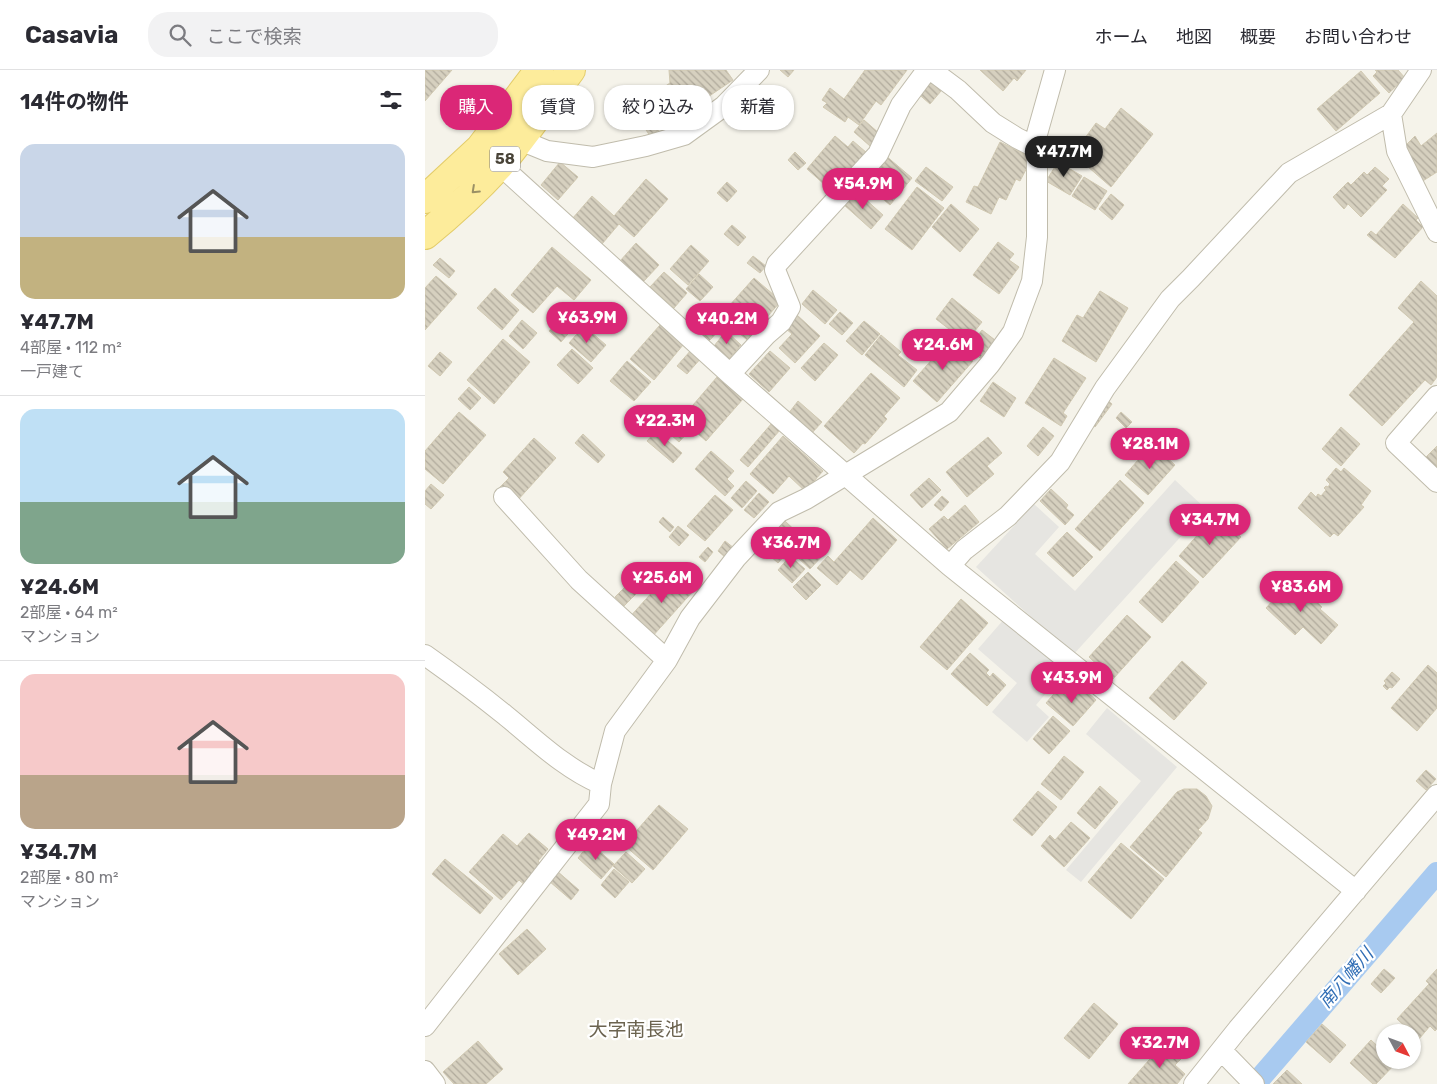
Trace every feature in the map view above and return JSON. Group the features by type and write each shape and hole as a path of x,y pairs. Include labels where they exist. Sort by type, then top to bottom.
{"main road":[{"name":"58","path":"425,235 484,182 490,156 539,70"},
{"name":"58","path":"425,199 490,156 520,140 571,70"}],"street":[{"path":"520,140 547,151 593,157 646,146 684,135 724,106 759,70"},
{"path":"730,374 781,322 790,307 775,270 777,264 878,154 901,105 929,70 958,90 993,123 1037,148"},
{"path":"425,1026 599,804 601,784 615,731 667,660 691,618 737,558 779,512 806,499 949,412 990,364 1013,332 1032,281 1037,237 1037,134 1055,70"},
{"path":"950,566 964,550 1008,516 1061,462 1105,388 1170,299 1289,173 1391,114 1421,70"},
{"path":"1391,114 1397,151 1437,232"},
{"path":"490,156 730,374 950,566 1356,891"},
{"path":"1437,396 1396,443 1437,482"},
{"path":"504,497 579,580 667,660"},
{"path":"425,655 504,715 552,755 601,784"},
{"path":"1194,1084 1238,1029 1437,795"},
{"path":"1222,1051 1253,1083"},
{"path":"425,1071 435,1084"}],"shaded area":[{"path":"1175,480 1206,509 1073,655 976,567 1034,504 1059,527 1035,554 1075,591"},
{"path":"1005,618 1065,671 1036,705 1049,717 1027,742 992,712 1017,683 978,649"},
{"path":"1107,708 1177,767 1081,882 1066,870 1141,781 1086,734"}],"building":[{"path":"425,70 452,70 425,101"},
{"path":"669,70 726,70 733,80 722,85 722,87 712,94 712,85 667,85 670,83"},
{"path":"780,70 794,70 788,77"},
{"path":"865,70 907,70 881,105 876,101 859,125 848,117 845,122 823,107 827,103 822,100 830,88 844,99"},
{"path":"980,70 1026,70 1017,81 1014,78 1003,91"},
{"path":"1375,70 1398,70 1405,78 1389,93 1373,76 1377,72"},
{"path":"1361,71 1380,93 1336,131 1317,109"},
{"path":"926,78 941,91 930,104 915,91"},
{"path":"1121,108 1153,134 1111,187 1079,159 1092,144 1085,138 1096,123 1105,129"},
{"path":"864,120 880,134 870,146 854,132"},
{"path":"646,130 659,130 650,136"},
{"path":"1437,133 1437,172 1418,184 1402,149 1415,136 1421,146"},
{"path":"835,136 848,147 853,141 867,153 834,193 807,169"},
{"path":"1000,142 1032,158 1020,181 1016,179 1006,200 999,197 991,214 966,202 974,186 978,187"},
{"path":"795,152 806,163 798,170 788,160"},
{"path":"885,155 912,178 890,205 862,182"},
{"path":"560,162 578,177 558,200 541,185"},
{"path":"1058,162 1082,176 1070,195 1046,181"},
{"path":"926,167 953,187 942,201 915,181"},
{"path":"1375,167 1389,179 1382,186 1387,190 1361,217 1348,204 1344,209 1333,197 1348,182 1351,185 1364,172 1367,175"},
{"path":"1084,177 1107,191 1095,210 1072,196"},
{"path":"646,179 668,199 634,237 619,224 602,244 572,219 592,196 614,216"},
{"path":"727,182 737,191 727,202 717,193"},
{"path":"917,187 944,208 912,250 885,229"},
{"path":"855,190 883,215 871,229 843,204"},
{"path":"1111,194 1124,205 1112,220 1099,209"},
{"path":"951,204 979,229 960,252 932,227"},
{"path":"1403,204 1418,218 1416,220 1423,227 1395,258 1367,235 1371,231 1376,235"},
{"path":"732,225 746,237 738,246 724,234"},
{"path":"998,242 1014,254 1009,260 1019,267 999,294 973,275"},
{"path":"636,243 659,265 643,282 620,261"},
{"path":"691,245 709,261 688,285 670,269"},
{"path":"552,247 591,280 574,300 557,286 533,313 511,295"},
{"path":"753,256 766,266 760,273 747,263"},
{"path":"440,258 455,271 449,278 433,265"},
{"path":"664,272 687,293 674,308 650,287"},
{"path":"699,274 713,287 700,301 686,289"},
{"path":"436,276 457,294 425,330 425,288"},
{"path":"754,278 781,301 747,340 720,316"},
{"path":"1421,281 1437,296 1437,377 1431,385 1425,380 1382,426 1349,395 1414,322 1398,308"},
{"path":"495,288 519,310 502,330 477,308"},
{"path":"813,290 837,310 825,324 802,304"},
{"path":"1100,291 1128,308 1096,362 1062,341 1077,315 1083,318"},
{"path":"952,298 982,322 966,342 936,319"},
{"path":"567,310 579,321 561,342 549,331"},
{"path":"840,312 853,323 842,335 829,324"},
{"path":"709,315 722,327 709,341 697,330"},
{"path":"797,315 820,336 795,363 779,348 792,334 785,328"},
{"path":"522,320 537,333 523,349 509,336"},
{"path":"864,321 880,334 862,355 846,341"},
{"path":"660,325 683,345 654,380 630,359"},
{"path":"584,326 606,345 591,362 569,343"},
{"path":"982,330 995,340 980,358 968,348"},
{"path":"726,331 741,345 729,359 714,346"},
{"path":"881,335 901,352 898,355 917,370 904,387 865,355"},
{"path":"503,339 530,362 494,404 467,380"},
{"path":"949,340 973,361 937,402 913,381"},
{"path":"824,343 838,355 815,381 801,368"},
{"path":"572,349 593,368 578,384 557,365"},
{"path":"692,349 702,357 687,374 677,366"},
{"path":"770,351 790,368 769,392 749,374"},
{"path":"440,352 452,362 440,376 428,366"},
{"path":"1054,358 1086,378 1063,413 1067,416 1061,426 1025,403"},
{"path":"627,361 651,382 634,401 610,381"},
{"path":"871,373 900,398 884,416 887,419 865,444 863,443 854,453 824,426"},
{"path":"717,377 743,399 706,441 681,419"},
{"path":"993,382 1016,398 1004,417 980,401"},
{"path":"469,387 481,398 470,410 458,399"},
{"path":"1107,400 1112,404 1095,427 1090,423"},
{"path":"798,401 822,422 811,434 788,414"},
{"path":"459,412 486,435 443,484 425,469 425,451"},
{"path":"1121,412 1132,422 1126,428 1116,418"},
{"path":"671,415 689,431 679,442 661,426"},
{"path":"772,423 780,430 748,467 740,460"},
{"path":"1043,427 1054,436 1038,456 1027,446"},
{"path":"1341,427 1360,444 1341,466 1322,449"},
{"path":"656,431 682,453 673,463 647,441"},
{"path":"583,434 605,455 598,463 575,443"},
{"path":"783,436 823,471 805,491 789,476 773,494 750,474"},
{"path":"988,437 1002,453 987,466 994,474 967,497 946,472"},
{"path":"534,438 556,458 516,502 500,487 509,478 503,472"},
{"path":"1152,444 1175,465 1148,495 1125,475"},
{"path":"1437,446 1437,469 1426,457"},
{"path":"711,451 734,471 727,479 734,486 725,496 695,469"},
{"path":"1336,468 1341,472 1344,468 1371,491 1361,505 1364,507 1338,536 1334,533 1330,537 1298,508 1311,492 1316,497 1318,494 1321,496 1326,490 1324,488 1330,484 1326,480"},
{"path":"929,478 941,490 922,508 910,495"},
{"path":"1120,480 1144,503 1100,551 1075,529"},
{"path":"746,481 757,491 742,508 731,498"},
{"path":"431,484 444,495 431,509 425,504 425,491"},
{"path":"1051,489 1068,505 1066,508 1074,515 1065,525 1040,501"},
{"path":"759,493 769,502 754,518 744,510"},
{"path":"715,495 733,510 705,541 687,526"},
{"path":"942,496 949,502 941,511 934,505"},
{"path":"965,505 979,522 947,549 929,529 944,516 948,520"},
{"path":"1216,514 1241,537 1203,578 1179,556"},
{"path":"663,517 674,527 670,532 659,522"},
{"path":"873,518 897,540 862,580 850,570 837,585 817,568 828,556 834,562"},
{"path":"785,521 802,537 778,563 760,547"},
{"path":"678,526 689,535 679,546 669,537"},
{"path":"1067,532 1093,557 1073,577 1047,553"},
{"path":"810,540 824,554 810,569 796,556"},
{"path":"725,541 734,548 726,558 718,551"},
{"path":"708,547 713,552 705,562 699,557"},
{"path":"790,556 805,569 792,583 778,570"},
{"path":"1176,561 1199,582 1162,623 1139,602"},
{"path":"673,569 695,589 651,638 628,619"},
{"path":"808,572 821,585 806,600 793,587"},
{"path":"1292,579 1338,625 1321,644 1303,627 1295,635 1266,608"},
{"path":"629,583 638,592 624,606 615,597"},
{"path":"961,599 988,623 947,670 920,647"},
{"path":"1127,615 1151,637 1113,679 1089,657"},
{"path":"970,653 989,670 986,673 990,677 993,673 1006,685 987,706 951,674"},
{"path":"1182,661 1207,683 1174,720 1149,698"},
{"path":"1428,665 1437,673 1437,708 1417,731 1391,708"},
{"path":"1392,672 1400,679 1392,688 1390,687 1387,690 1383,686 1386,683 1384,681"},
{"path":"1079,685 1096,700 1073,726 1046,703 1058,689 1068,697"},
{"path":"1053,716 1070,731 1049,754 1033,739"},
{"path":"1064,756 1084,772 1061,800 1041,784"},
{"path":"1426,770 1436,779 1426,790 1416,781"},
{"path":"1100,786 1118,802 1095,829 1077,813"},
{"path":"1184,789 1197,789 1206,796 1212,806 1208,819 1198,830 1202,833 1166,877 1130,847 1177,792"},
{"path":"1038,791 1057,807 1032,836 1013,820"},
{"path":"659,805 688,829 653,870 624,845"},
{"path":"1071,822 1090,838 1064,867 1041,846 1050,835 1055,840"},
{"path":"529,833 548,849 538,861 543,867 526,886 519,880 501,900 469,872 503,834 517,846"},
{"path":"590,843 614,864 601,879 578,858"},
{"path":"1121,843 1164,879 1131,919 1088,882"},
{"path":"626,852 645,869 632,883 613,866"},
{"path":"445,859 493,898 480,914 432,874"},
{"path":"614,869 629,882 615,898 601,885"},
{"path":"557,871 579,890 571,900 549,881"},
{"path":"527,929 546,949 518,975 499,954"},
{"path":"1384,969 1395,978 1381,993 1371,984"},
{"path":"1437,969 1437,1029 1435,1031 1430,1026 1421,1037 1421,1024 1402,1024 1397,1019 1429,984 1426,981"},
{"path":"1094,1003 1118,1024 1089,1059 1064,1038"},
{"path":"1322,1024 1346,1045 1330,1063 1306,1042"},
{"path":"1371,1040 1376,1045 1376,1069 1390,1069 1376,1084 1373,1084 1350,1063"},
{"path":"478,1041 503,1069 486,1084 454,1084 443,1072"},
{"path":"1163,1044 1181,1059 1175,1065 1185,1074 1177,1084 1128,1084"},
{"path":"1287,1070 1302,1084 1273,1084"}],"waterway":[{"name":"南八幡川","path":"1255,1084 1437,873"}],"district":[{"name":"大字南長池","path":"636,1029"}]}
